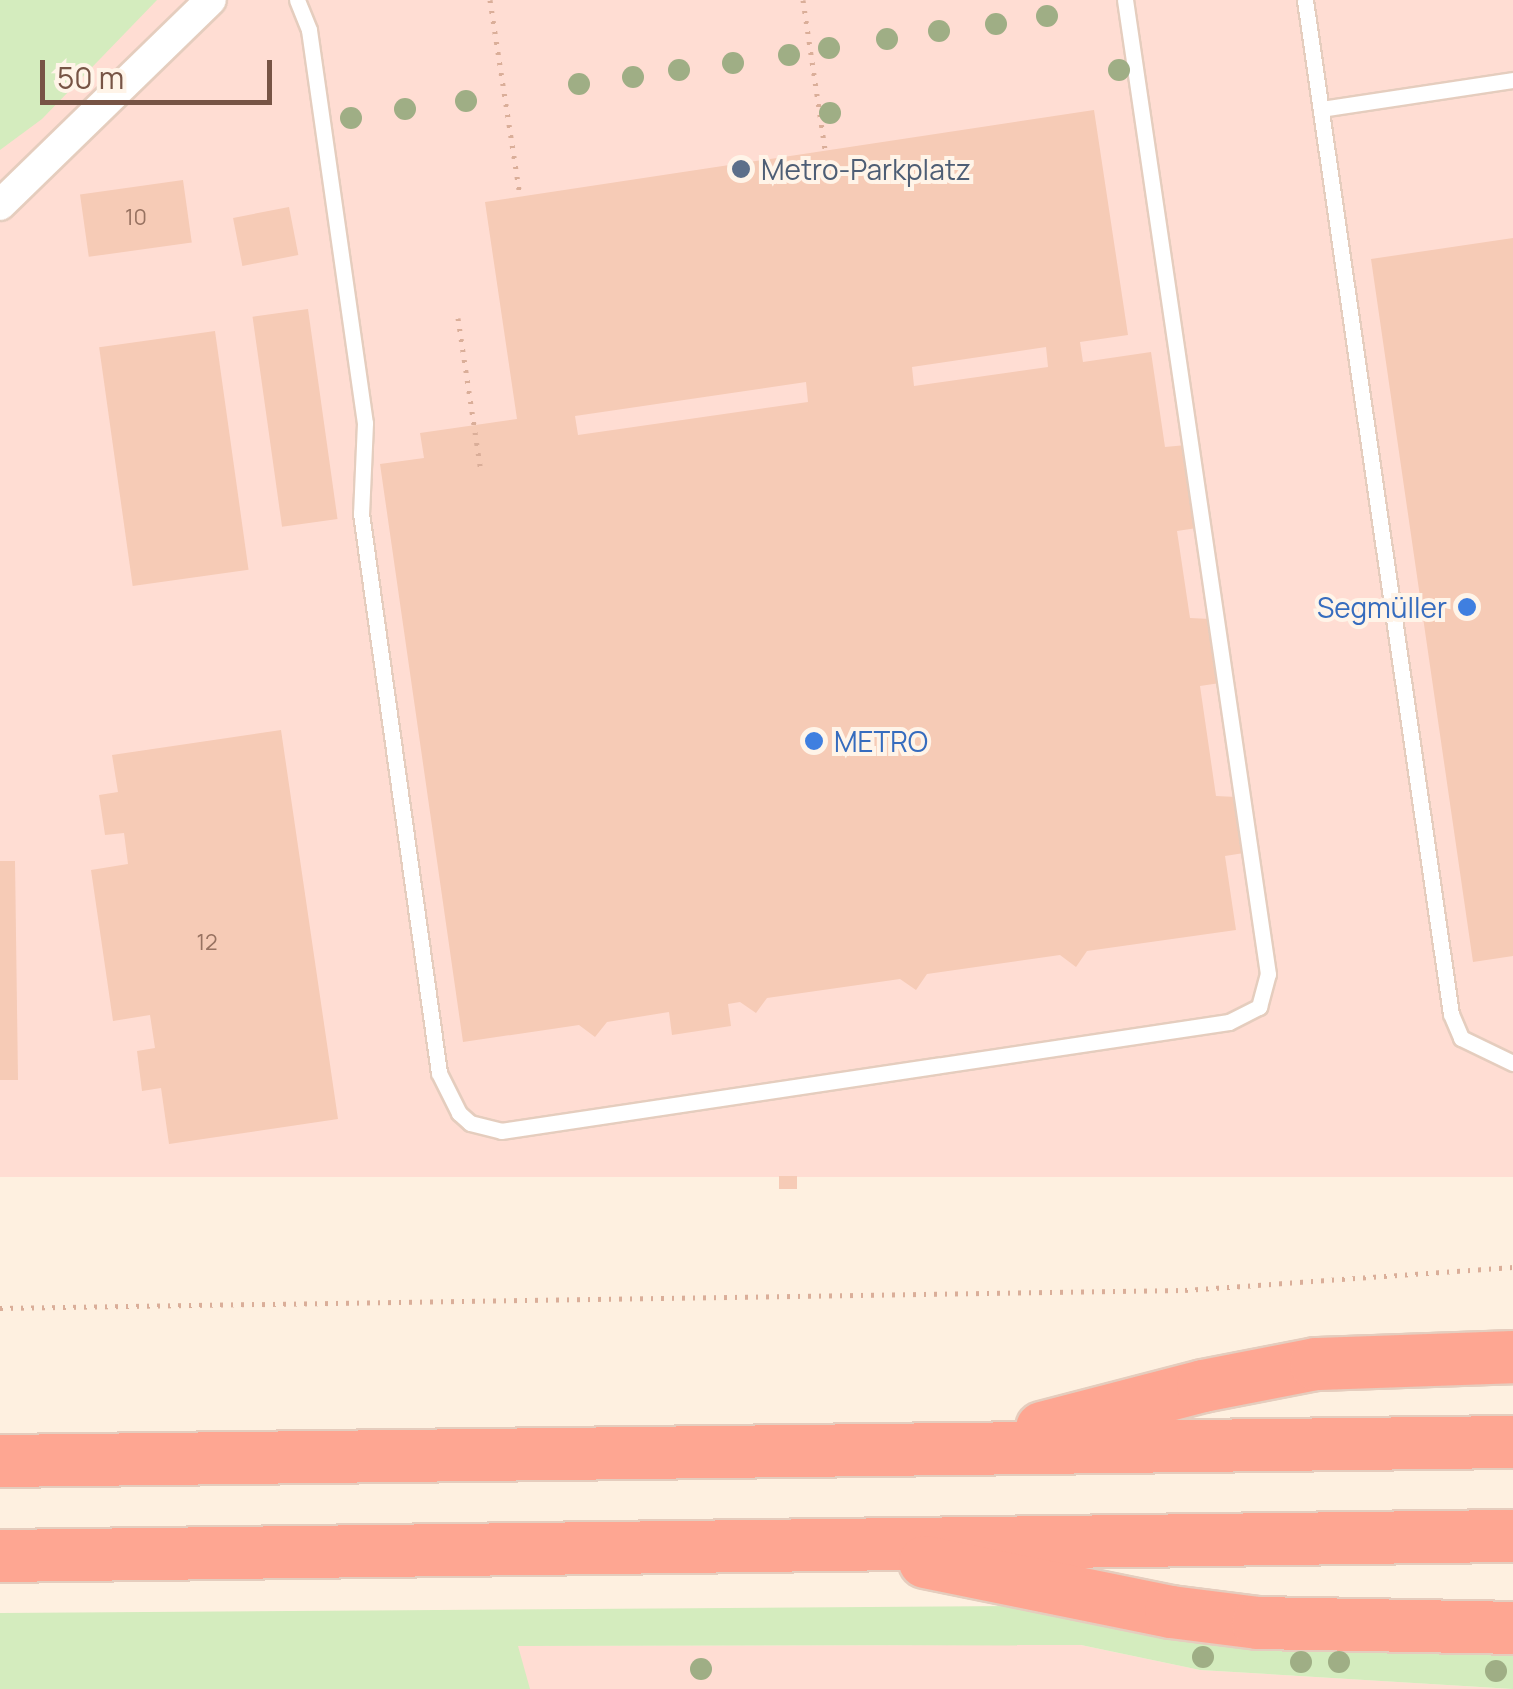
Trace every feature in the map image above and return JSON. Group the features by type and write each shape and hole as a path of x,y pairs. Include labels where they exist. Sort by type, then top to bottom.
{"highway":[{"path":"963,1448 1203,1386 1316,1364 1513,1358"},
{"path":"0,1461 1513,1442"},
{"path":"0,1556 1513,1536"},
{"path":"845,1544 1019,1585 1258,1623 1513,1628"}],"street":[{"path":"0,205 211,0"}],"lane":[{"path":"297,0 309,30 366,424 362,513 439,1072 459,1113 470,1123 501,1131 1229,1022 1259,1007 1268,974 1125,0"},
{"path":"1305,0 1451,1014 1461,1038 1513,1063"},
{"path":"1321,109 1513,80"}],"path":[{"path":"490,0 520,197"},
{"path":"803,0 826,149"},
{"path":"458,318 480,466"},
{"path":"0,1308 1185,1290 1513,1267"}],"shaded area":[{"path":"0,0 1513,0 1513,1177 0,1177"},
{"path":"1081,1645 1200,1670 1513,1689 0,1689 0,1666 518,1646"}],"green space":[{"path":"0,0 157,0 42,119 0,150"},
{"path":"1012,1606 1513,1652 1513,1689 1200,1670 1081,1645 518,1646 530,1689 0,1689 0,1613"}],"building":[{"name":"METRO","path":"1094,110 1128,335 1080,342 1083,362 1151,352 1165,447 1197,444 1197,528 1177,531 1190,618 1210,619 1220,683 1200,686 1216,796 1236,797 1244,853 1225,856 1236,930 1087,951 1076,967 1060,955 927,974 916,990 900,979 767,998 756,1013 740,1002 728,1004 731,1026 672,1035 669,1012 607,1022 595,1037 579,1025 463,1042 380,464 424,458 420,433 517,419 485,202","holes":["1046,347 1048,367 914,386 912,367","806,382 808,402 578,435 575,416"]},
{"path":"183,180 192,242 89,257 80,194"},
{"path":"289,207 298,255 242,266 233,218"},
{"name":"Segmüller","path":"1513,238 1513,956 1473,962 1371,259"},
{"path":"308,309 338,519 282,527 253,317"},
{"path":"215,331 249,570 133,586 99,347"},
{"path":"281,730 338,1119 169,1144 161,1088 142,1091 137,1051 155,1048 150,1015 113,1021 91,870 128,864 124,833 105,835 99,795 118,792 112,755"},
{"path":"0,861 15,861 18,1080 0,1080"},
{"path":"779,1176 797,1176 797,1189 779,1189"}],"place":[{"name":"Metro-Parkplatz","path":"741,169"},
{"name":"Segmüller","path":"1467,607"},
{"name":"METRO","path":"814,741"}]}
